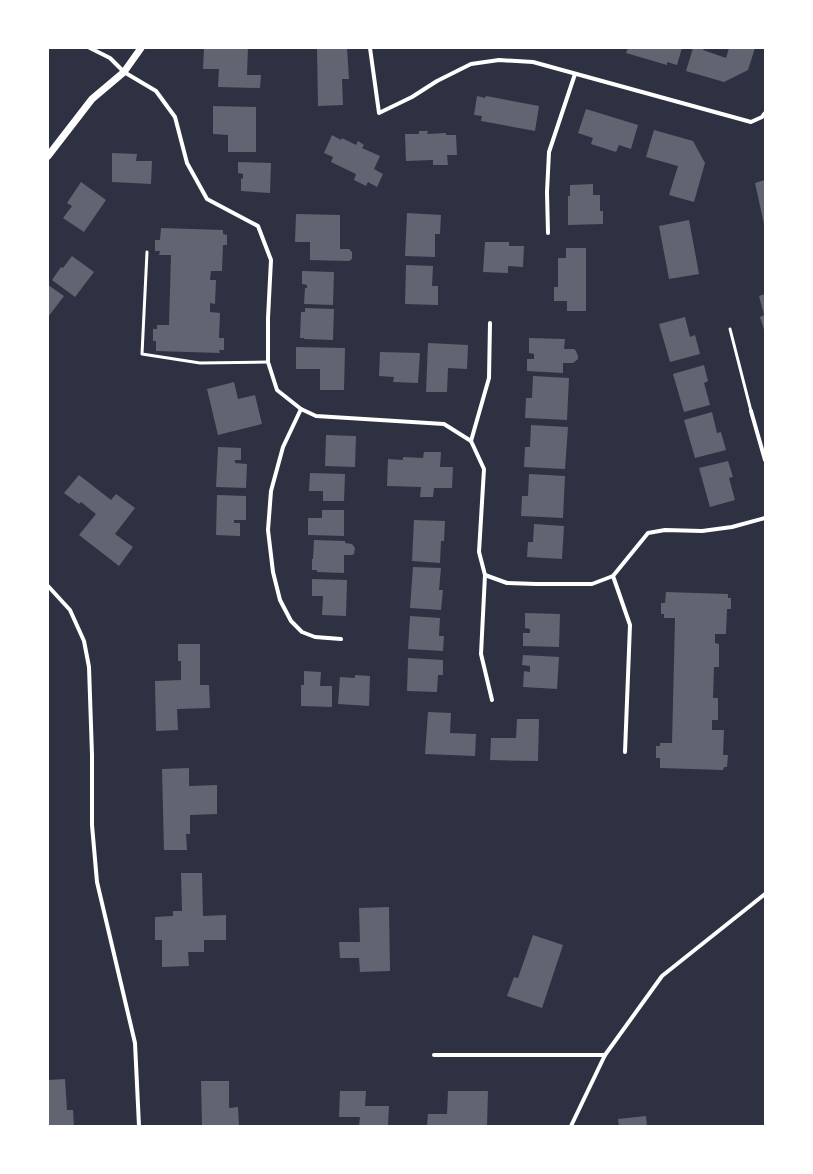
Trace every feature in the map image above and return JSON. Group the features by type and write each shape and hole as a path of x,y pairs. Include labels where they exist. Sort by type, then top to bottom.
{"street":[{"path":"90,48 110,58 124,72 156,91 175,117 187,163 207,199 258,226 271,260 268,318 268,362 277,390 301,409 316,416 444,424 471,441 484,469 479,552 485,575 481,654 492,700"},
{"path":"48,156 92,99 124,72 140,48"},
{"path":"370,48 379,113 412,97 437,81 471,64 500,60 533,62 751,122 762,117 765,113"},
{"path":"548,233 547,192 549,152 575,74"},
{"path":"471,441 489,378 490,323"},
{"path":"301,409 283,447 271,491 268,530 273,572 280,600 291,621 302,632 315,637 341,639"},
{"path":"751,411 765,460"},
{"path":"485,575 507,583 592,584 613,576 648,532 665,530 702,531 732,527 765,518"},
{"path":"613,576 630,625 625,752"},
{"path":"48,586 70,610 84,641 89,667 92,748 92,825 95,866 97,882 135,1043 139,1126"},
{"path":"571,1126 605,1055 662,976 765,894"},
{"path":"434,1055 605,1055"}],"lane":[{"path":"147,252 142,354 200,363 268,362"},
{"path":"730,329 751,411"}],"building":[{"path":"204,48 248,48 247,75 261,75 260,88 218,87 219,69 203,69"},
{"path":"317,48 347,48 349,79 342,79 343,105 318,106"},
{"path":"628,48 682,48 677,65 667,62 667,65 626,53"},
{"path":"693,48 704,48 703,50 726,58 729,48 755,48 748,70 724,82 686,71"},
{"path":"477,96 485,98 486,96 539,106 535,131 481,121 482,116 474,115"},
{"path":"213,106 256,107 256,152 228,152 228,135 213,134"},
{"path":"586,109 638,125 631,149 619,145 616,152 591,144 593,138 578,133"},
{"path":"654,130 693,141 705,163 694,202 669,195 678,166 646,157"},
{"path":"419,131 428,131 427,134 446,133 446,135 456,135 457,155 447,155 448,165 433,165 433,160 406,161 405,134 419,134"},
{"path":"332,135 356,145 358,141 364,145 362,148 380,156 374,169 383,174 377,187 368,182 366,186 354,180 356,174 331,162 333,157 324,153"},
{"path":"112,153 137,154 136,161 152,161 151,184 112,182"},
{"path":"238,162 271,163 270,193 241,191 241,178 243,179 243,174 238,173"},
{"path":"765,180 765,224 764,224 755,183"},
{"path":"81,182 106,200 84,232 63,218 72,206 67,203"},
{"path":"593,184 593,195 600,195 600,211 603,211 603,224 568,225 568,196 570,196 570,185"},
{"path":"407,213 441,215 440,234 435,234 435,257 405,256"},
{"path":"296,214 340,215 340,249 349,249 352,252 352,259 349,261 310,260 310,242 295,242"},
{"path":"689,220 699,274 669,279 659,226"},
{"path":"161,228 223,230 223,234 227,235 227,245 223,245 222,271 211,271 210,280 216,280 215,304 210,303 210,312 220,313 219,338 224,338 224,350 219,350 220,353 156,351 156,341 153,341 153,329 157,329 157,325 169,325 171,255 159,255 160,251 155,251 155,240 160,240"},
{"path":"485,242 509,242 509,246 524,246 523,267 508,266 508,273 483,272"},
{"path":"566,248 586,248 586,311 567,311 567,301 554,301 554,287 558,287 558,258 566,258"},
{"path":"72,256 94,272 75,297 52,280 61,267 63,268"},
{"path":"406,265 433,266 432,286 438,286 438,305 405,304"},
{"path":"302,271 334,272 333,305 304,304 305,288 307,288 307,285 302,284"},
{"path":"48,285 64,296 48,317"},
{"path":"765,294 765,333 760,317 764,315 759,296"},
{"path":"305,308 334,309 333,340 300,338 301,312 305,312"},
{"path":"685,317 690,337 695,335 700,354 670,362 659,324"},
{"path":"529,338 565,339 564,349 574,349 578,359 573,363 563,363 563,373 527,371 527,359 534,359 534,354 529,353"},
{"path":"428,343 468,345 467,369 448,368 447,392 426,392"},
{"path":"296,347 345,348 344,390 320,390 320,369 296,369"},
{"path":"380,352 420,353 418,383 393,382 394,377 379,376"},
{"path":"704,365 708,381 704,383 710,405 684,412 673,374"},
{"path":"533,376 569,378 567,420 525,418 526,398 532,398"},
{"path":"234,382 238,399 255,395 262,424 218,435 207,389"},
{"path":"712,412 717,433 721,432 726,450 695,458 684,420"},
{"path":"531,425 568,427 565,469 524,467 525,447 530,447"},
{"path":"326,435 356,436 355,467 325,466"},
{"path":"218,447 241,448 241,460 235,460 235,463 247,464 246,488 216,487"},
{"path":"424,452 441,452 440,467 453,467 452,488 434,488 433,497 420,497 421,487 387,486 388,459 403,460 403,457 423,458"},
{"path":"728,461 733,477 729,478 735,500 710,507 699,468"},
{"path":"310,473 345,474 344,501 323,501 323,491 309,491"},
{"path":"529,474 565,476 563,518 521,516 522,496 528,496"},
{"path":"79,475 111,500 116,494 135,508 115,534 133,547 119,566 79,535 96,514 81,502 79,504 64,493"},
{"path":"217,495 246,496 246,520 234,520 234,523 240,523 240,536 216,535"},
{"path":"322,510 344,510 344,536 308,535 308,518 322,518"},
{"path":"414,520 445,521 444,541 441,541 440,563 412,561"},
{"path":"534,524 564,526 562,559 527,557 528,542 533,542"},
{"path":"314,540 345,541 345,543 352,544 355,548 354,554 344,555 344,573 317,572 317,570 312,570"},
{"path":"413,567 441,568 439,590 443,590 441,610 410,608"},
{"path":"312,579 347,580 346,616 322,615 323,596 312,596"},
{"path":"666,592 728,594 728,598 731,598 731,609 727,609 726,634 715,634 715,643 719,644 719,667 714,667 713,698 718,698 718,720 712,720 712,730 724,730 723,755 728,755 727,767 724,767 723,770 660,768 660,758 656,758 656,746 660,746 660,743 672,743 675,618 664,618 664,614 661,614 661,603 665,603"},
{"path":"525,613 560,614 559,647 523,646 523,633 530,633 530,629 525,628"},
{"path":"410,616 440,618 439,636 444,636 443,651 408,649"},
{"path":"178,644 200,644 200,685 209,685 210,708 177,709 178,730 156,731 155,681 181,680 181,661 178,661"},
{"path":"523,655 559,657 557,689 523,687 524,671 530,672 530,666 522,665"},
{"path":"408,658 443,660 443,675 438,675 437,692 407,691"},
{"path":"304,671 321,672 320,686 332,686 332,707 301,706 301,685 304,685"},
{"path":"355,675 370,676 369,706 338,704 340,677 355,678"},
{"path":"428,712 451,713 450,733 476,734 475,756 425,754"},
{"path":"517,719 539,719 538,761 490,760 491,738 516,738"},
{"path":"189,768 189,786 217,785 217,814 190,815 190,834 186,834 187,850 164,850 162,769"},
{"path":"181,873 202,873 203,916 226,915 226,940 204,940 204,952 188,952 189,966 162,967 162,940 155,940 155,917 173,916 173,911 182,911"},
{"path":"389,907 390,971 360,972 359,958 340,958 339,942 360,942 359,908"},
{"path":"533,935 563,945 542,1008 507,996 514,977 518,978"},
{"path":"65,1079 67,1110 73,1110 74,1126 48,1126 48,1080"},
{"path":"201,1081 229,1081 229,1108 238,1107 239,1126 202,1126"},
{"path":"340,1091 366,1091 365,1106 389,1106 388,1126 359,1126 360,1117 339,1117"},
{"path":"448,1091 488,1091 487,1126 427,1126 428,1114 447,1114"},
{"path":"646,1116 647,1126 619,1126 618,1119"}]}
